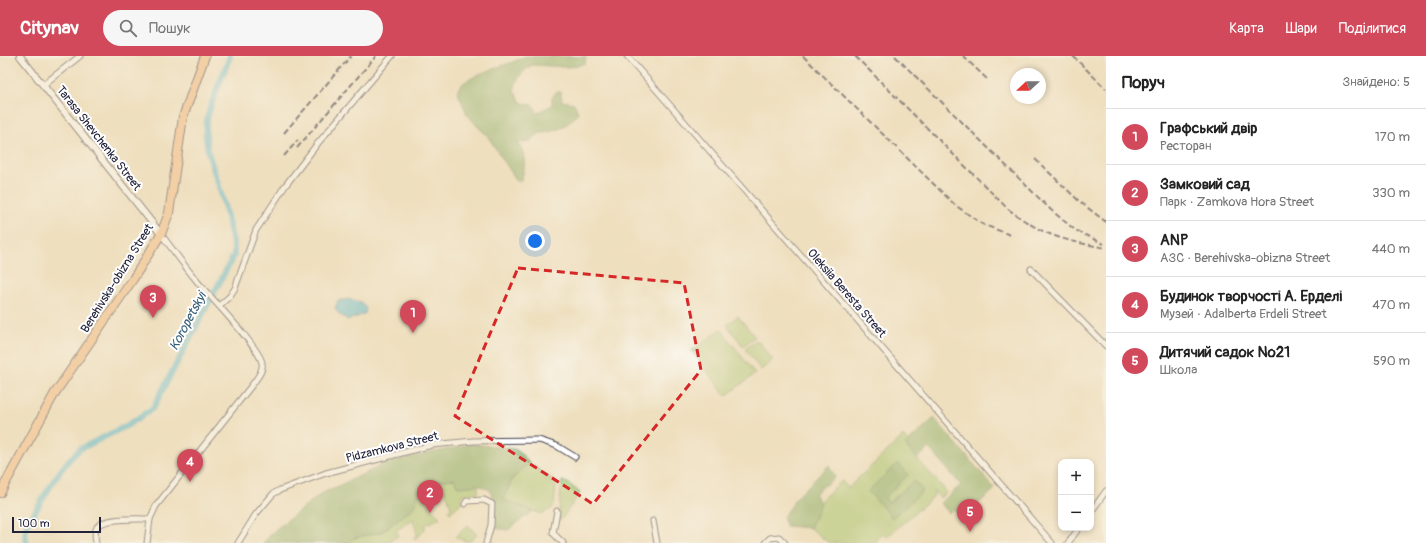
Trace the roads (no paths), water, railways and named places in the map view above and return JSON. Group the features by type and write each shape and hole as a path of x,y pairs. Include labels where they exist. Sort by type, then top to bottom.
{"highway":[{"name":"Berehivska-obizna Street","path":"0,493 55,393 133,279 161,234 168,213 183,118 205,56"}],"street":[{"name":"Tarasa Shevchenka Street","path":"20,56 161,234"},
{"path":"43,85 80,56"},
{"path":"218,304 230,296 235,288 256,230 285,186 318,143 392,56"},
{"name":"Oleksiia Beresta Street","path":"627,56 1052,543"},
{"path":"147,543 150,519 162,497 252,385 263,367 259,355 218,304 208,294 161,234"},
{"path":"1031,269 1106,346"},
{"name":"Pidzamkova Street","path":"238,543 256,514 273,494 280,490 300,481 326,473 432,446 473,441 539,440 556,446 575,458"},
{"path":"1094,508 1106,491"},
{"path":"465,504 467,500 484,500 492,504 491,525 486,543"},
{"path":"557,511 553,533 563,543"},
{"path":"96,543 95,533 97,527 102,523 117,520 150,519"},
{"path":"653,521 657,543"},
{"path":"1068,543 1077,531"},
{"path":"765,543 770,538 778,538 785,543"}],"water":[{"path":"348,299 361,302 366,308 365,314 348,320 339,314 335,308 338,301"}],"waterway":[{"name":"Koropetskyi","path":"27,543 25,535 27,525 56,477 68,461 80,449 128,425 153,408 234,255 234,247 226,213 207,148 206,138 207,119 230,56"}],"railway":[{"path":"284,133 351,56"},
{"path":"297,148 376,56"},
{"path":"803,56 955,205 982,224 1013,236"},
{"path":"855,56 1007,208 1031,225 1054,236 1106,248"},
{"path":"895,56 1051,210 1075,230 1104,244"},
{"path":"963,56 988,80"},
{"path":"1073,56 1106,89"},
{"path":"284,156 298,140"},
{"path":"1035,159 1079,201 1106,222"}],"place":[{"name":"ANP","path":"153,318"},
{"name":"Графський двір","path":"413,333"},
{"name":"Будинок творчості А. Ерделі","path":"190,482"},
{"name":"Замковий сад","path":"430,513"},
{"name":"Дитячий садок №21","path":"970,532"}]}
